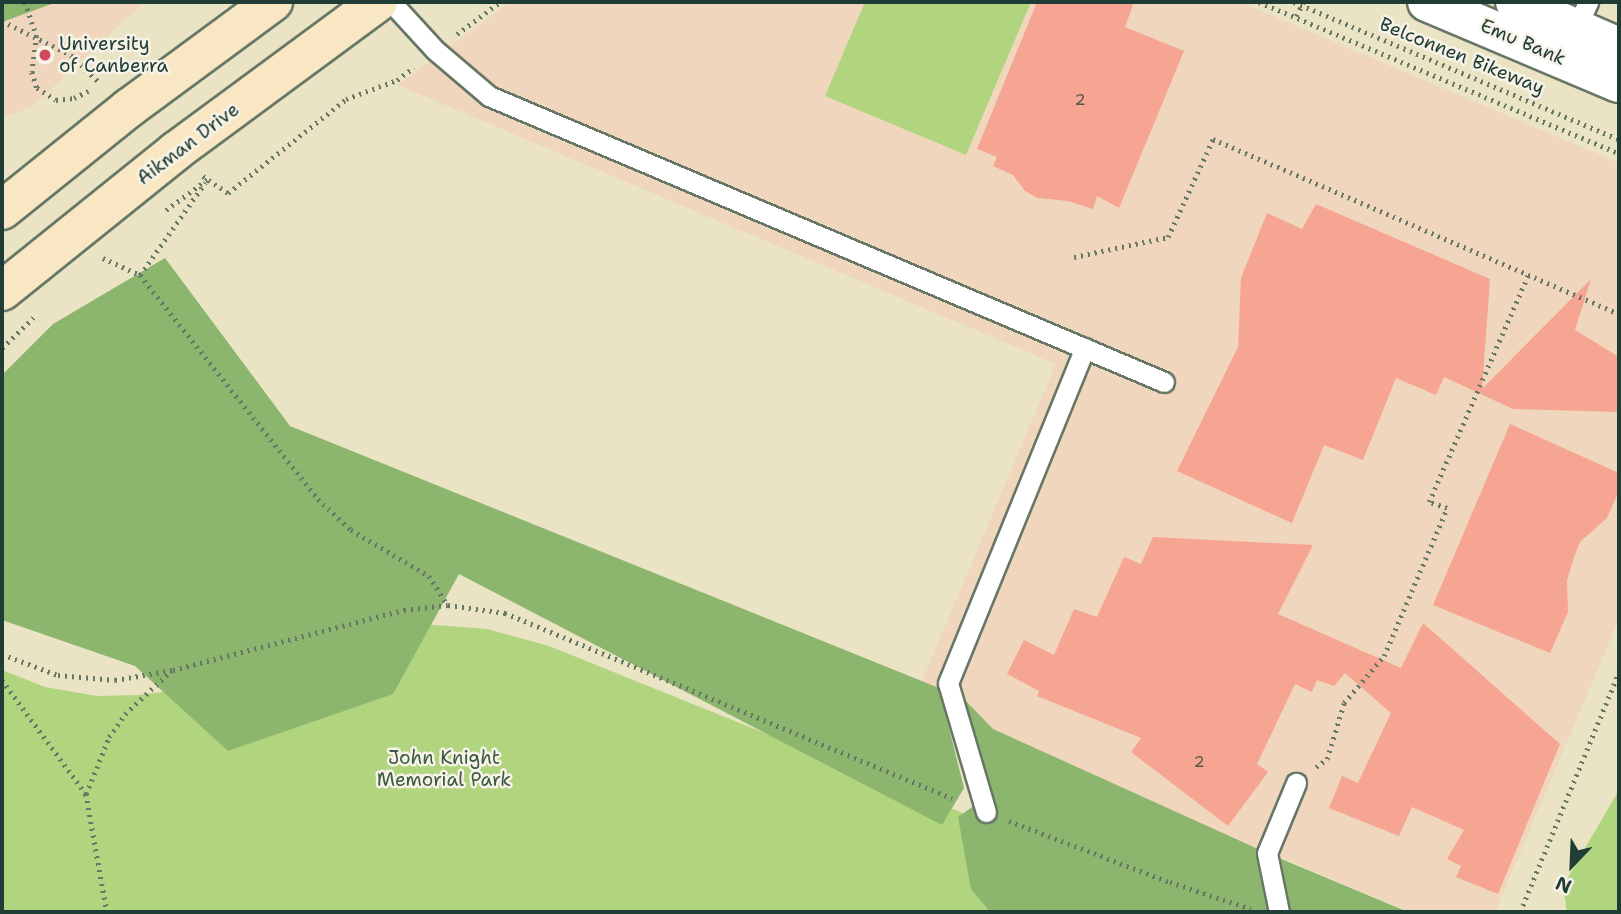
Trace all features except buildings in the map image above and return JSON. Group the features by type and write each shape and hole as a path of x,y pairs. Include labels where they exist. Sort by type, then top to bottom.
{"main road":[{"path":"2,210 129,108 274,2"},
{"name":"Aikman Drive","path":"2,291 176,151 378,2"}],"street":[{"name":"Emu Bank","path":"1427,2 1504,11 1582,15 1619,47"},
{"name":"Emu Bank","path":"1504,11 1619,83"}],"lane":[{"path":"391,2 435,50 489,96 1164,382"},
{"path":"986,812 948,683 1085,348"},
{"path":"1279,912 1267,853 1296,783"}],"path":[{"path":"2,21 37,36 71,55 101,84 65,100 44,95 32,75 37,36 25,2"},
{"path":"1259,2 1619,153"},
{"name":"Belconnen Bikeway","path":"1294,2 1302,3 1619,139"},
{"path":"1296,16 1302,3"},
{"path":"140,275 208,179 228,193 346,99"},
{"path":"1074,257 1168,237 1213,139 1619,314"},
{"path":"102,258 140,275 318,499 351,530 429,576 448,605"},
{"path":"1296,783 1327,759 1344,703 1384,656 1447,508 1429,502 1528,275"},
{"path":"2,654 58,675 115,680 173,670 404,610 448,605 505,613 986,812 1170,882 1262,912"},
{"path":"86,794 109,737 125,714 173,670"},
{"path":"1520,912 1619,672"},
{"path":"2,680 86,794 107,912"}],"shaded area":[{"name":"University of Canberra","path":"2,2 144,2 32,107 2,118"},
{"path":"510,2 1240,2 1619,163 1619,619 1495,912 1410,912 913,702 1056,364 398,85"}],"green space":[{"path":"2,2 57,2 2,22"},
{"path":"865,2 1031,2 966,155 825,96"},
{"path":"165,258 290,426 939,688 964,788 942,825 459,574 393,694 228,751 135,666 2,620 2,375 53,324"},
{"name":"John Knight Memorial Park","path":"422,624 487,629 549,646 1208,912 2,912 2,670 45,687 97,696 139,695 177,690"},
{"path":"961,696 993,729 1267,853 1408,912 990,912 971,889 958,817 989,795"},
{"path":"1619,790 1619,912 1567,912 1563,886"}],"place":[{"name":"University of Canberra","path":"45,55"}]}
